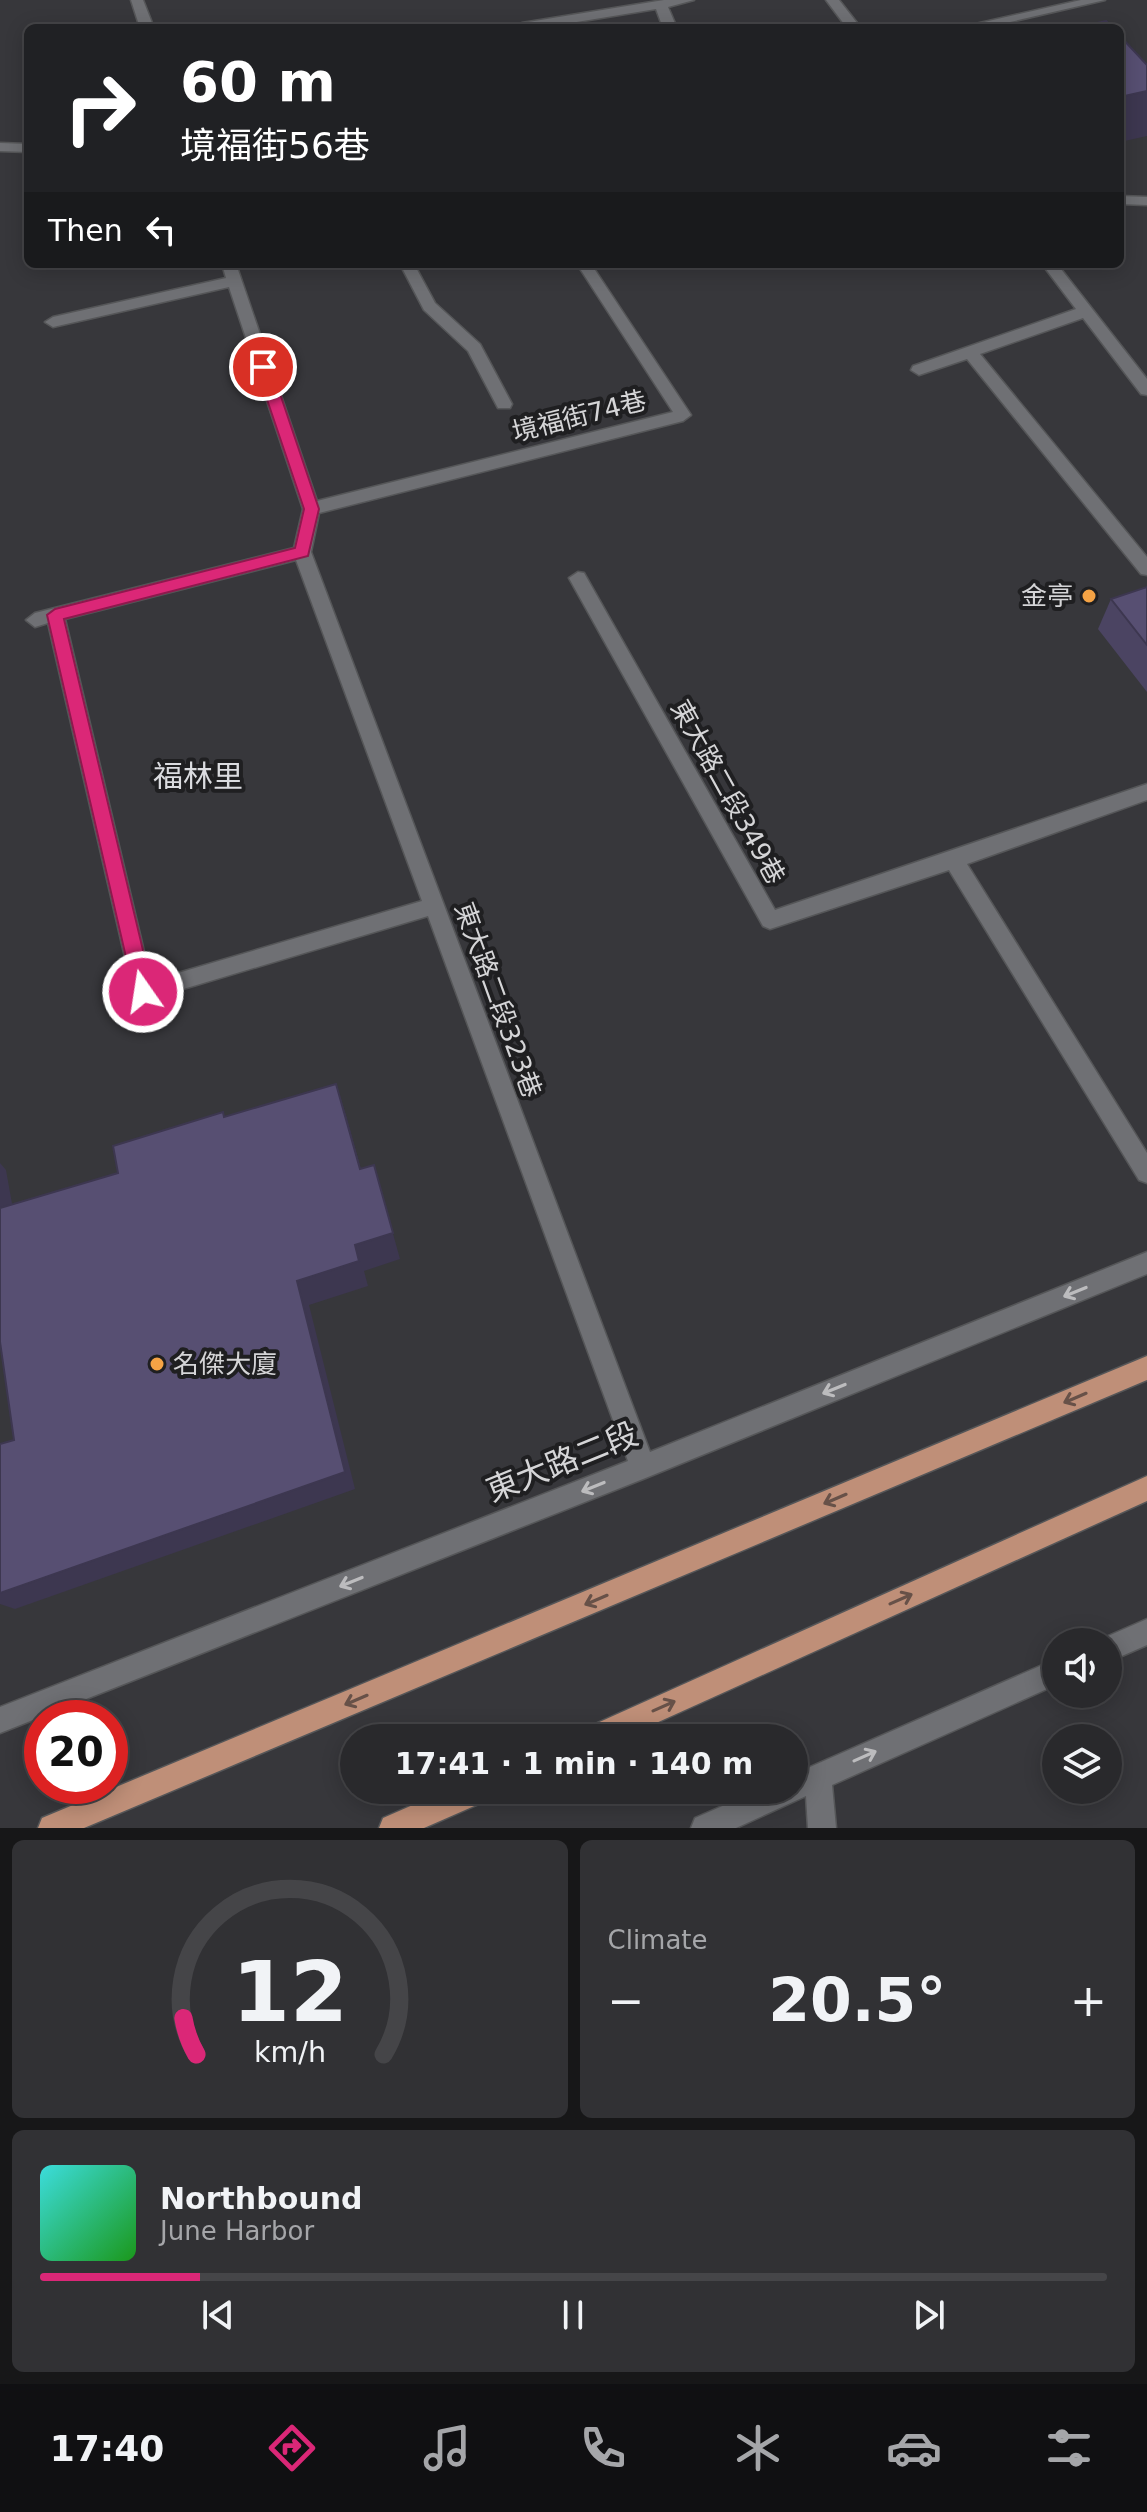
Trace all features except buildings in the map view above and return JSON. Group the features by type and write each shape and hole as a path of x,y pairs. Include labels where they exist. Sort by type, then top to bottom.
{"main road":[{"path":"52,1828 1147,1368"},
{"path":"624,1724 1147,1488"},
{"path":"393,1828 447,1804"}],"street":[{"path":"137,0 146,24"},
{"path":"542,24 688,0"},
{"path":"832,0 851,24"},
{"path":"984,24 1091,1"},
{"path":"661,6 668,24"},
{"path":"0,147 24,148"},
{"path":"1124,200 1147,201"},
{"path":"35,620 302,552 311,509 230,268"},
{"path":"409,268 429,306 474,348 504,404"},
{"name":"境福街74巷","path":"311,509 683,415 587,268"},
{"path":"1052,268 1147,390"},
{"path":"53,322 235,281"},
{"path":"919,370 1086,311"},
{"path":"971,353 1147,569"},
{"name":"東大路二段323巷","path":"302,552 643,1467"},
{"name":"東大路二段349巷","path":"578,578 770,920 954,860"},
{"path":"55,615 143,992 434,906"},
{"path":"1147,792 954,860 1147,1173"},
{"name":"東大路二段","path":"0,1720 643,1467 1147,1263"},
{"path":"1122,1643 1147,1632"},
{"path":"808,1782 1042,1678"},
{"path":"808,1799 822,1828"},
{"path":"705,1828 759,1804"}],"place":[{"name":"金亭","path":"1089,596"},
{"name":"名傑大廈","path":"157,1364"}],"district":[{"name":"福林里","path":"198,776"}],"route":[{"path":"143,992 55,615 302,552 311,509 263,367"}]}
